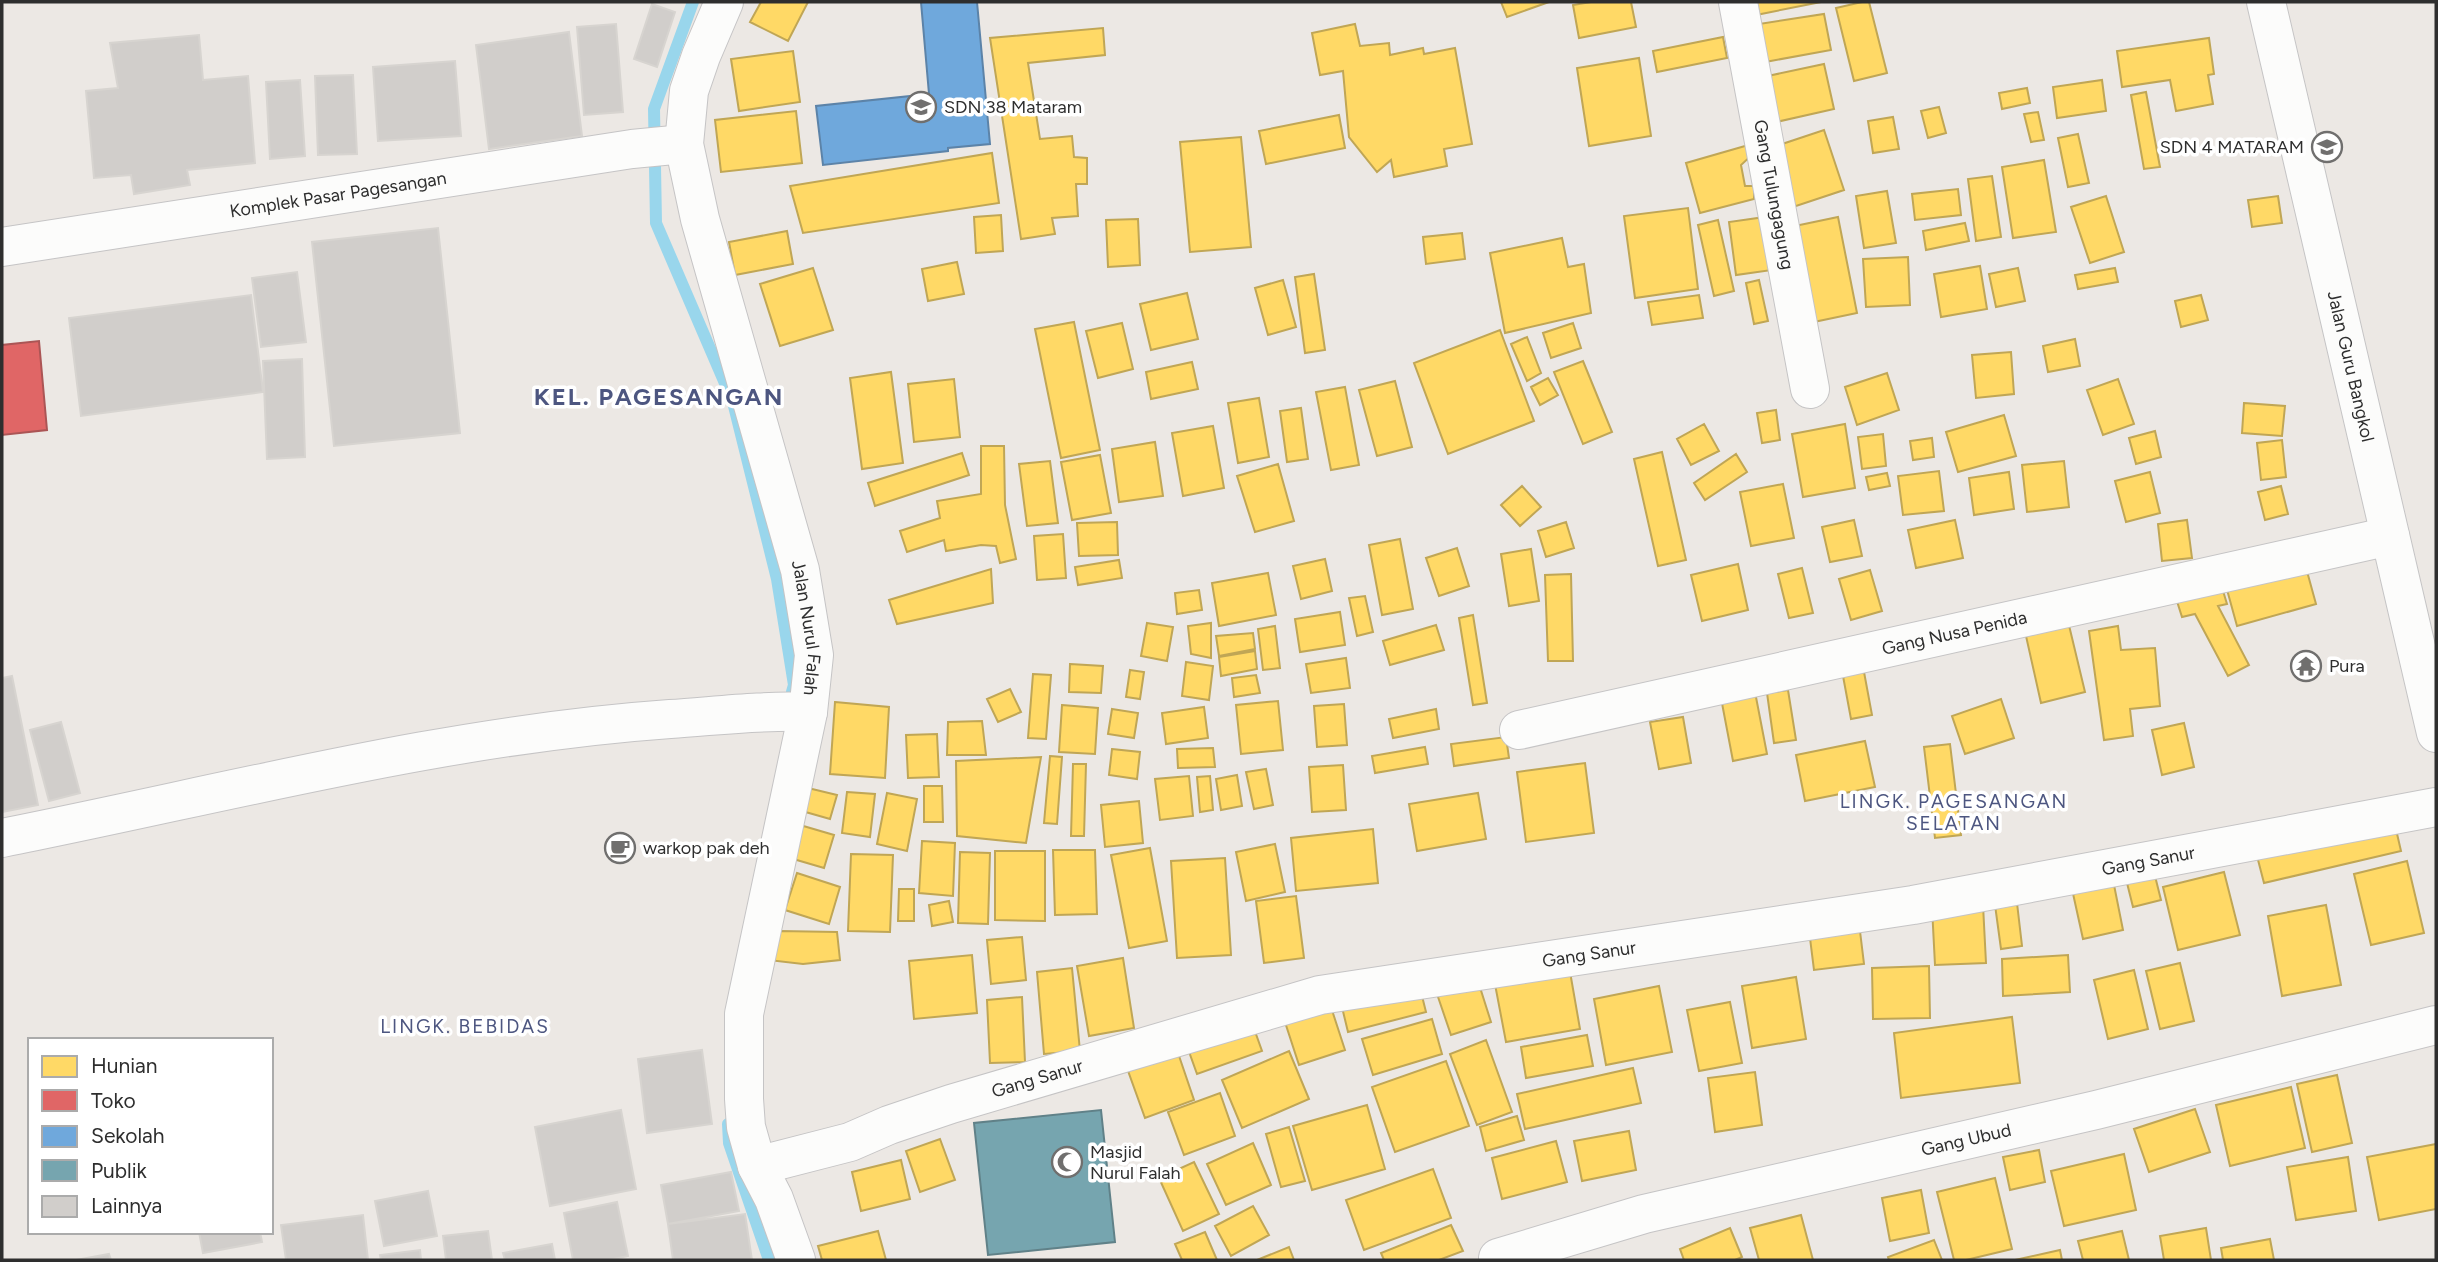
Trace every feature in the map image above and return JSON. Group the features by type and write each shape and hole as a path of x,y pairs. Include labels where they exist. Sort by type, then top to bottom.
{"street":[{"name":"Jalan Nurul Falah","path":"724,2 689,91 680,144 800,570 814,655 792,712 744,1014 746,1127 757,1166 774,1199 796,1260"},
{"name":"Gang Tulungagung","path":"1738,2 1811,389"},
{"name":"Jalan Guru Bangkol","path":"2266,2 2390,536 2428,664 2436,733"},
{"name":"Komplek Pasar Pagesangan","path":"2,247 632,149 680,144"},
{"name":"Gang Nusa Penida","path":"1519,730 2390,536"},
{"path":"2,838 341,765 528,734 594,725 792,712"},
{"name":"Gang Sanur","path":"757,1166 850,1142 888,1125 951,1104 1320,995 1913,905 2436,807"},
{"name":"Gang Ubud","path":"1498,1258 1644,1214 2096,1111 2436,1025"}],"building: Hunian":[{"path":"761,2 808,2 788,41 750,22"},
{"path":"1501,2 1549,2 1507,17"},
{"path":"1631,2 1636,27 1579,38 1573,5"},
{"path":"1748,2 1821,2 1751,16"},
{"path":"1869,2 1887,73 1854,81 1836,8"},
{"path":"1824,14 1831,50 1765,62 1759,24"},
{"path":"1355,24 1360,46 1389,43 1390,55 1423,48 1424,54 1455,48 1472,144 1444,149 1447,166 1394,177 1391,160 1377,172 1349,137 1343,71 1320,75 1312,33"},
{"path":"1103,28 1105,55 1028,63 1040,139 1072,136 1074,157 1087,158 1087,184 1076,184 1078,216 1052,218 1055,234 1021,239 990,38"},
{"path":"1723,37 1727,58 1657,72 1653,51"},
{"path":"2209,38 2214,74 2208,75 2213,104 2176,111 2170,80 2122,87 2117,51"},
{"path":"793,51 800,102 739,111 731,59"},
{"path":"1639,58 1651,136 1589,146 1577,68"},
{"path":"1824,64 1834,109 1772,123 1763,77"},
{"path":"2102,80 2106,111 2057,118 2053,87"},
{"path":"2027,88 2030,103 2002,109 1999,93"},
{"path":"2146,92 2160,167 2144,169 2131,95"},
{"path":"1939,107 1946,133 1928,138 1921,111"},
{"path":"796,111 802,163 721,172 715,120"},
{"path":"2038,112 2044,140 2031,142 2024,114"},
{"path":"1339,115 1345,148 1266,164 1259,131"},
{"path":"1893,117 1899,149 1873,153 1868,121"},
{"path":"1824,130 1844,190 1793,207 1773,147"},
{"path":"2078,134 2089,183 2068,187 2058,138"},
{"path":"1241,137 1251,247 1190,252 1180,142"},
{"path":"1752,144 1755,152 1741,165 1745,186 1754,186 1754,199 1700,213 1686,163"},
{"path":"992,153 999,203 803,233 790,186"},
{"path":"2044,160 2056,232 2013,238 2002,167"},
{"path":"1992,176 2001,237 1976,241 1968,179"},
{"path":"1958,189 1961,215 1915,220 1912,194"},
{"path":"1887,191 1896,243 1864,248 1856,196"},
{"path":"2106,196 2124,252 2090,263 2071,207"},
{"path":"2278,196 2282,223 2252,227 2248,200"},
{"path":"1688,208 1698,289 1635,298 1624,216"},
{"path":"1001,215 1003,251 976,253 974,217"},
{"path":"1765,217 1772,270 1736,275 1729,222"},
{"path":"1838,217 1857,313 1809,323 1790,227"},
{"path":"1138,219 1140,265 1108,267 1106,220"},
{"path":"1718,220 1734,291 1714,296 1698,225"},
{"path":"1965,223 1969,241 1926,250 1923,231"},
{"path":"787,231 793,264 735,275 729,242"},
{"path":"1462,233 1465,259 1426,264 1423,237"},
{"path":"1562,238 1568,267 1584,264 1591,313 1505,333 1490,253"},
{"path":"1908,257 1910,305 1866,307 1863,259"},
{"path":"957,262 964,294 928,301 922,269"},
{"path":"1980,266 1987,309 1941,317 1934,274"},
{"path":"813,268 833,330 780,346 760,284"},
{"path":"2018,268 2025,301 1996,307 1989,274"},
{"path":"2115,268 2118,282 2078,289 2075,275"},
{"path":"1314,274 1325,350 1305,353 1295,277"},
{"path":"1283,280 1296,327 1268,335 1255,288"},
{"path":"1759,280 1768,321 1754,324 1746,283"},
{"path":"1187,293 1198,339 1151,350 1140,304"},
{"path":"1699,295 1703,318 1652,325 1648,302"},
{"path":"2201,295 2208,320 2181,327 2175,301"},
{"path":"1074,322 1100,450 1061,458 1035,329"},
{"path":"1122,323 1133,369 1098,378 1086,331"},
{"path":"1573,323 1581,348 1551,358 1543,333"},
{"path":"1500,330 1534,421 1448,454 1414,363"},
{"path":"1527,337 1541,373 1527,381 1511,344"},
{"path":"2075,339 2080,366 2048,372 2043,346"},
{"path":"2011,352 2014,394 1976,398 1972,355"},
{"path":"1583,361 1612,432 1583,444 1554,372"},
{"path":"1192,362 1198,389 1151,399 1146,372"},
{"path":"891,372 903,463 862,469 850,378"},
{"path":"1887,373 1899,410 1857,425 1845,387"},
{"path":"1548,378 1558,395 1540,405 1531,387"},
{"path":"954,379 960,437 914,442 908,384"},
{"path":"2118,379 2134,424 2103,435 2087,390"},
{"path":"1395,381 1412,447 1377,456 1359,390"},
{"path":"1345,387 1359,465 1331,470 1316,392"},
{"path":"1259,398 1269,457 1238,463 1228,403"},
{"path":"2244,403 2285,406 2282,436 2242,433"},
{"path":"1301,408 1308,459 1287,462 1280,411"},
{"path":"1776,410 1780,440 1762,443 1757,413"},
{"path":"2004,415 2016,456 1958,472 1946,432"},
{"path":"1704,424 1719,451 1691,465 1677,439"},
{"path":"1845,424 1855,488 1803,497 1792,434"},
{"path":"1213,426 1224,488 1183,496 1172,433"},
{"path":"2155,431 2161,457 2136,464 2129,438"},
{"path":"1883,434 1886,466 1862,469 1858,437"},
{"path":"1932,438 1934,457 1913,460 1910,441"},
{"path":"2282,440 2286,477 2261,480 2257,443"},
{"path":"1155,442 1163,496 1119,502 1112,449"},
{"path":"981,446 1004,446 1005,505 1016,559 1000,563 996,546 981,545 946,551 944,540 907,552 900,531 940,518 937,501 981,494"},
{"path":"1662,452 1686,560 1658,566 1634,459"},
{"path":"962,453 969,475 875,506 868,483"},
{"path":"1736,454 1747,472 1705,500 1694,483"},
{"path":"1100,455 1111,513 1072,520 1061,462"},
{"path":"1050,461 1058,523 1027,526 1019,464"},
{"path":"2064,461 2069,507 2027,512 2022,465"},
{"path":"1278,464 1294,521 1255,532 1237,476"},
{"path":"1939,471 1944,511 1903,515 1898,476"},
{"path":"2009,472 2014,509 1974,515 1969,478"},
{"path":"2150,472 2160,513 2126,522 2115,481"},
{"path":"1887,473 1890,486 1869,490 1866,477"},
{"path":"1783,484 1794,538 1751,546 1740,492"},
{"path":"1522,486 1541,507 1520,526 1501,505"},
{"path":"2281,486 2288,514 2265,520 2258,492"},
{"path":"1854,520 1862,556 1830,562 1822,527"},
{"path":"1955,520 1963,558 1916,568 1908,530"},
{"path":"2187,520 2192,558 2162,561 2158,524"},
{"path":"1117,522 1118,555 1079,556 1077,523"},
{"path":"1566,522 1574,548 1546,557 1538,531"},
{"path":"1063,534 1066,578 1037,580 1034,536"},
{"path":"1400,539 1413,609 1382,615 1369,545"},
{"path":"1457,548 1469,586 1439,596 1426,558"},
{"path":"1531,549 1539,601 1509,606 1501,554"},
{"path":"1325,559 1332,591 1301,599 1293,566"},
{"path":"1119,560 1122,578 1078,585 1075,567"},
{"path":"1738,564 1748,610 1702,621 1691,575"},
{"path":"2305,564 2316,604 2237,626 2226,586"},
{"path":"1802,568 1813,613 1789,618 1778,574"},
{"path":"991,569 993,603 897,624 889,600"},
{"path":"1870,570 1882,611 1851,620 1839,579"},
{"path":"1268,573 1276,615 1219,626 1212,583"},
{"path":"1571,574 1573,661 1548,661 1545,575"},
{"path":"2220,581 2227,604 2218,606 2249,665 2228,676 2195,614 2182,617 2175,595"},
{"path":"1199,590 1202,610 1177,614 1175,593"},
{"path":"1365,596 1373,632 1357,636 1349,598"},
{"path":"1340,612 1345,645 1300,652 1295,619"},
{"path":"1473,615 1487,703 1473,705 1459,618"},
{"path":"2067,617 2085,692 2041,703 2024,627"},
{"path":"1147,623 1173,627 1167,661 1141,656"},
{"path":"1211,623 1211,658 1191,654 1188,626"},
{"path":"1436,625 1444,650 1390,665 1383,641"},
{"path":"1275,626 1280,668 1263,670 1258,629"},
{"path":"2118,626 2121,650 2155,648 2160,706 2130,709 2133,736 2104,740 2089,631"},
{"path":"1253,633 1255,649 1219,656 1216,636"},
{"path":"1255,651 1257,669 1221,676 1219,657"},
{"path":"1346,658 1350,688 1311,693 1306,664"},
{"path":"1186,662 1213,666 1209,700 1182,696"},
{"path":"1070,664 1103,666 1101,693 1069,692"},
{"path":"1130,670 1144,672 1140,699 1126,697"},
{"path":"1864,672 1872,715 1851,719 1843,676"},
{"path":"1033,674 1051,675 1046,739 1028,738"},
{"path":"1256,675 1260,693 1234,697 1232,678"},
{"path":"1010,689 1021,712 998,722 987,699"},
{"path":"1788,690 1796,740 1774,743 1767,693"},
{"path":"1755,692 1767,754 1733,761 1721,698"},
{"path":"2001,699 2014,738 1965,754 1952,716"},
{"path":"1278,701 1283,750 1241,754 1236,705"},
{"path":"835,702 889,707 885,778 830,774"},
{"path":"1344,704 1347,745 1317,747 1314,706"},
{"path":"1062,705 1098,708 1095,754 1059,752"},
{"path":"1204,707 1208,738 1166,744 1162,713"},
{"path":"1112,709 1138,713 1134,738 1108,734"},
{"path":"1436,709 1439,729 1393,738 1389,719"},
{"path":"1683,717 1691,763 1659,769 1650,722"},
{"path":"982,721 986,755 947,755 948,722"},
{"path":"2184,723 2194,767 2162,775 2152,730"},
{"path":"937,734 939,777 908,778 906,735"},
{"path":"1506,737 1509,758 1454,766 1451,744"},
{"path":"1865,741 1875,787 1805,801 1796,755"},
{"path":"1950,744 1961,835 1935,838 1924,747"},
{"path":"1425,747 1428,764 1375,773 1372,756"},
{"path":"1213,748 1215,767 1178,768 1177,749"},
{"path":"1112,749 1140,752 1137,779 1109,775"},
{"path":"1050,756 1062,757 1057,824 1044,823"},
{"path":"1041,757 1026,843 957,836 956,761"},
{"path":"1585,763 1594,833 1526,842 1517,772"},
{"path":"1073,764 1086,764 1084,836 1071,836"},
{"path":"1343,765 1346,810 1312,812 1309,767"},
{"path":"1266,769 1273,805 1254,809 1246,772"},
{"path":"1237,775 1242,806 1221,810 1216,779"},
{"path":"1189,776 1193,816 1160,820 1155,779"},
{"path":"1210,776 1213,810 1200,812 1197,777"},
{"path":"924,786 942,786 943,822 924,822"},
{"path":"808,788 837,795 830,819 802,811"},
{"path":"847,792 875,794 870,837 842,833"},
{"path":"887,793 917,799 907,851 877,844"},
{"path":"1478,793 1486,839 1417,851 1409,804"},
{"path":"1139,801 1143,843 1105,847 1101,805"},
{"path":"800,825 834,835 824,868 790,858"},
{"path":"2395,825 2401,851 2264,883 2257,856"},
{"path":"1373,829 1378,883 1296,891 1291,838"},
{"path":"922,841 955,843 953,896 919,893"},
{"path":"1275,844 1285,892 1246,901 1236,852"},
{"path":"1150,848 1167,941 1129,948 1111,855"},
{"path":"1053,850 1095,850 1097,914 1055,915"},
{"path":"995,851 1045,851 1045,921 995,920"},
{"path":"960,852 990,853 988,924 958,923"},
{"path":"851,854 893,855 890,932 848,931"},
{"path":"1225,858 1231,955 1177,958 1171,861"},
{"path":"2407,861 2424,933 2371,945 2354,874"},
{"path":"2153,868 2161,900 2133,907 2125,875"},
{"path":"2224,872 2240,935 2178,950 2163,887"},
{"path":"797,873 840,887 829,924 785,910"},
{"path":"2113,880 2123,930 2083,939 2072,889"},
{"path":"899,889 914,889 914,921 898,921"},
{"path":"1296,896 1304,958 1264,963 1256,901"},
{"path":"949,901 953,922 932,926 929,905"},
{"path":"2017,903 2022,946 2001,949 1995,905"},
{"path":"1983,905 1986,963 1935,965 1932,907"},
{"path":"2326,905 2341,985 2282,996 2268,916"},
{"path":"1859,923 1864,964 1814,970 1809,930"},
{"path":"779,931 837,932 840,960 803,964 768,960"},
{"path":"1022,937 1026,980 991,984 987,940"},
{"path":"972,955 977,1013 914,1019 909,961"},
{"path":"2068,955 2070,992 2003,996 2002,959"},
{"path":"1123,958 1134,1028 1089,1036 1077,966"},
{"path":"2180,963 2194,1021 2160,1029 2146,971"},
{"path":"1569,966 1580,1029 1506,1042 1494,979"},
{"path":"1929,966 1930,1018 1873,1019 1872,968"},
{"path":"1072,968 1080,1051 1044,1054 1037,972"},
{"path":"2134,970 2148,1029 2108,1039 2094,980"},
{"path":"1796,977 1806,1039 1752,1048 1742,986"},
{"path":"1478,981 1491,1022 1451,1035 1437,994"},
{"path":"1419,984 1426,1012 1348,1032 1341,1003"},
{"path":"1659,986 1672,1052 1606,1065 1594,999"},
{"path":"1022,997 1025,1062 990,1063 987,1000"},
{"path":"1329,1001 1345,1050 1299,1065 1283,1016"},
{"path":"1730,1002 1742,1063 1699,1071 1687,1010"},
{"path":"2012,1017 2020,1083 1901,1098 1894,1033"},
{"path":"1432,1019 1442,1054 1373,1075 1362,1039"},
{"path":"1252,1023 1262,1051 1197,1074 1187,1046"},
{"path":"1587,1035 1593,1066 1526,1078 1521,1047"},
{"path":"1486,1040 1512,1112 1477,1125 1450,1054"},
{"path":"1177,1050 1194,1100 1145,1118 1127,1068"},
{"path":"1289,1051 1309,1099 1242,1128 1222,1080"},
{"path":"1446,1061 1469,1126 1395,1152 1372,1087"},
{"path":"1633,1068 1641,1103 1525,1129 1517,1094"},
{"path":"1755,1072 1762,1125 1715,1132 1708,1078"},
{"path":"2337,1075 2352,1143 2312,1152 2297,1084"},
{"path":"2291,1087 2305,1148 2230,1166 2216,1105"},
{"path":"1220,1093 1235,1136 1184,1155 1168,1112"},
{"path":"1367,1105 1385,1169 1312,1190 1293,1126"},
{"path":"2195,1109 2210,1152 2149,1172 2134,1129"},
{"path":"1517,1116 1524,1140 1486,1151 1480,1127"},
{"path":"1289,1127 1305,1181 1281,1187 1266,1134"},
{"path":"1629,1131 1636,1170 1582,1181 1574,1141"},
{"path":"940,1139 955,1180 920,1192 906,1151"},
{"path":"1556,1141 1567,1182 1502,1199 1492,1158"},
{"path":"1253,1143 1271,1185 1226,1205 1207,1164"},
{"path":"2436,1144 2436,1209 2379,1220 2367,1157"},
{"path":"2039,1150 2045,1182 2010,1190 2003,1157"},
{"path":"2124,1154 2136,1210 2064,1226 2051,1171"},
{"path":"2348,1157 2356,1211 2296,1220 2287,1167"},
{"path":"901,1160 910,1199 861,1211 852,1172"},
{"path":"1194,1162 1219,1214 1183,1231 1159,1178"},
{"path":"1433,1169 1451,1218 1364,1250 1346,1200"},
{"path":"1995,1178 2012,1249 1966,1260 1954,1260 1937,1192"},
{"path":"1921,1190 1929,1233 1890,1241 1882,1198"},
{"path":"1253,1206 1269,1235 1231,1256 1215,1226"},
{"path":"1801,1215 1813,1260 1759,1260 1750,1228"},
{"path":"1451,1225 1463,1251 1439,1260 1384,1260 1381,1253"},
{"path":"1730,1228 1742,1257 1735,1260 1684,1260 1680,1249"},
{"path":"2206,1228 2211,1260 2164,1260 2160,1236"},
{"path":"878,1231 886,1260 822,1260 818,1246"},
{"path":"2122,1231 2129,1260 2083,1260 2078,1241"},
{"path":"1205,1232 1217,1260 1182,1260 1175,1244"},
{"path":"2270,1239 2274,1260 2223,1260 2221,1248"},
{"path":"1934,1240 1942,1260 1889,1260 1888,1257"},
{"path":"1289,1247 1294,1260 1257,1260"},
{"path":"2060,1250 2062,1260 2015,1260"}],"building: Toko":[{"path":"39,341 47,430 2,435 2,345"}],"building: Sekolah":[{"path":"921,2 977,2 990,144 823,165 816,106 929,94"}],"building: Publik":[{"path":"1101,1110 1115,1242 988,1255 974,1123"}],"building: Lainnya":[{"path":"652,4 675,12 657,67 634,59"},
{"path":"616,24 623,112 584,115 577,27"},
{"path":"569,32 582,136 489,149 476,45"},
{"path":"199,35 203,80 248,76 255,163 187,170 190,185 134,194 131,175 94,178 86,91 118,88 110,43"},
{"path":"455,61 461,136 378,141 373,67"},
{"path":"353,75 357,154 318,155 315,76"},
{"path":"300,80 305,156 270,159 266,82"},
{"path":"438,228 460,433 334,446 312,242"},
{"path":"297,272 306,342 261,347 252,278"},
{"path":"251,295 263,392 81,416 69,318"},
{"path":"302,359 305,457 267,459 263,361"},
{"path":"12,676 38,805 2,812 2,678"},
{"path":"61,722 80,793 49,801 30,730"},
{"path":"702,1050 712,1124 647,1133 638,1059"},
{"path":"621,1110 636,1189 550,1206 535,1127"},
{"path":"731,1172 739,1211 668,1224 661,1185"},
{"path":"428,1191 437,1236 384,1246 375,1201"},
{"path":"617,1202 628,1256 609,1260 573,1260 564,1213"},
{"path":"745,1214 752,1260 673,1260 668,1224"},
{"path":"363,1215 368,1260 286,1260 281,1225"},
{"path":"488,1231 492,1260 446,1260 443,1236"},
{"path":"199,1234 260,1234 262,1242 203,1253"},
{"path":"552,1244 555,1260 505,1260 503,1253"},
{"path":"420,1250 421,1260 381,1260 380,1255"},
{"path":"109,1254 111,1260 76,1260"}],"waterway":[{"path":"693,2 654,109 656,223 733,402 777,579 794,685 792,692"},
{"path":"728,1124 729,1143 769,1260"}],"place":[{"name":"SDN 38 Mataram","path":"921,107"},
{"name":"SDN 4 MATARAM","path":"2327,147"},
{"name":"Pura","path":"2306,666"},
{"name":"warkop pak deh","path":"620,848"},
{"name":"Masjid Nurul Falah","path":"1067,1162"}],"district":[{"name":"KEL. PAGESANGAN","path":"659,396"},
{"name":"LINGK. PAGESANGAN SELATAN","path":"1954,812"},
{"name":"LINGK. BEBIDAS","path":"465,1026"}]}
